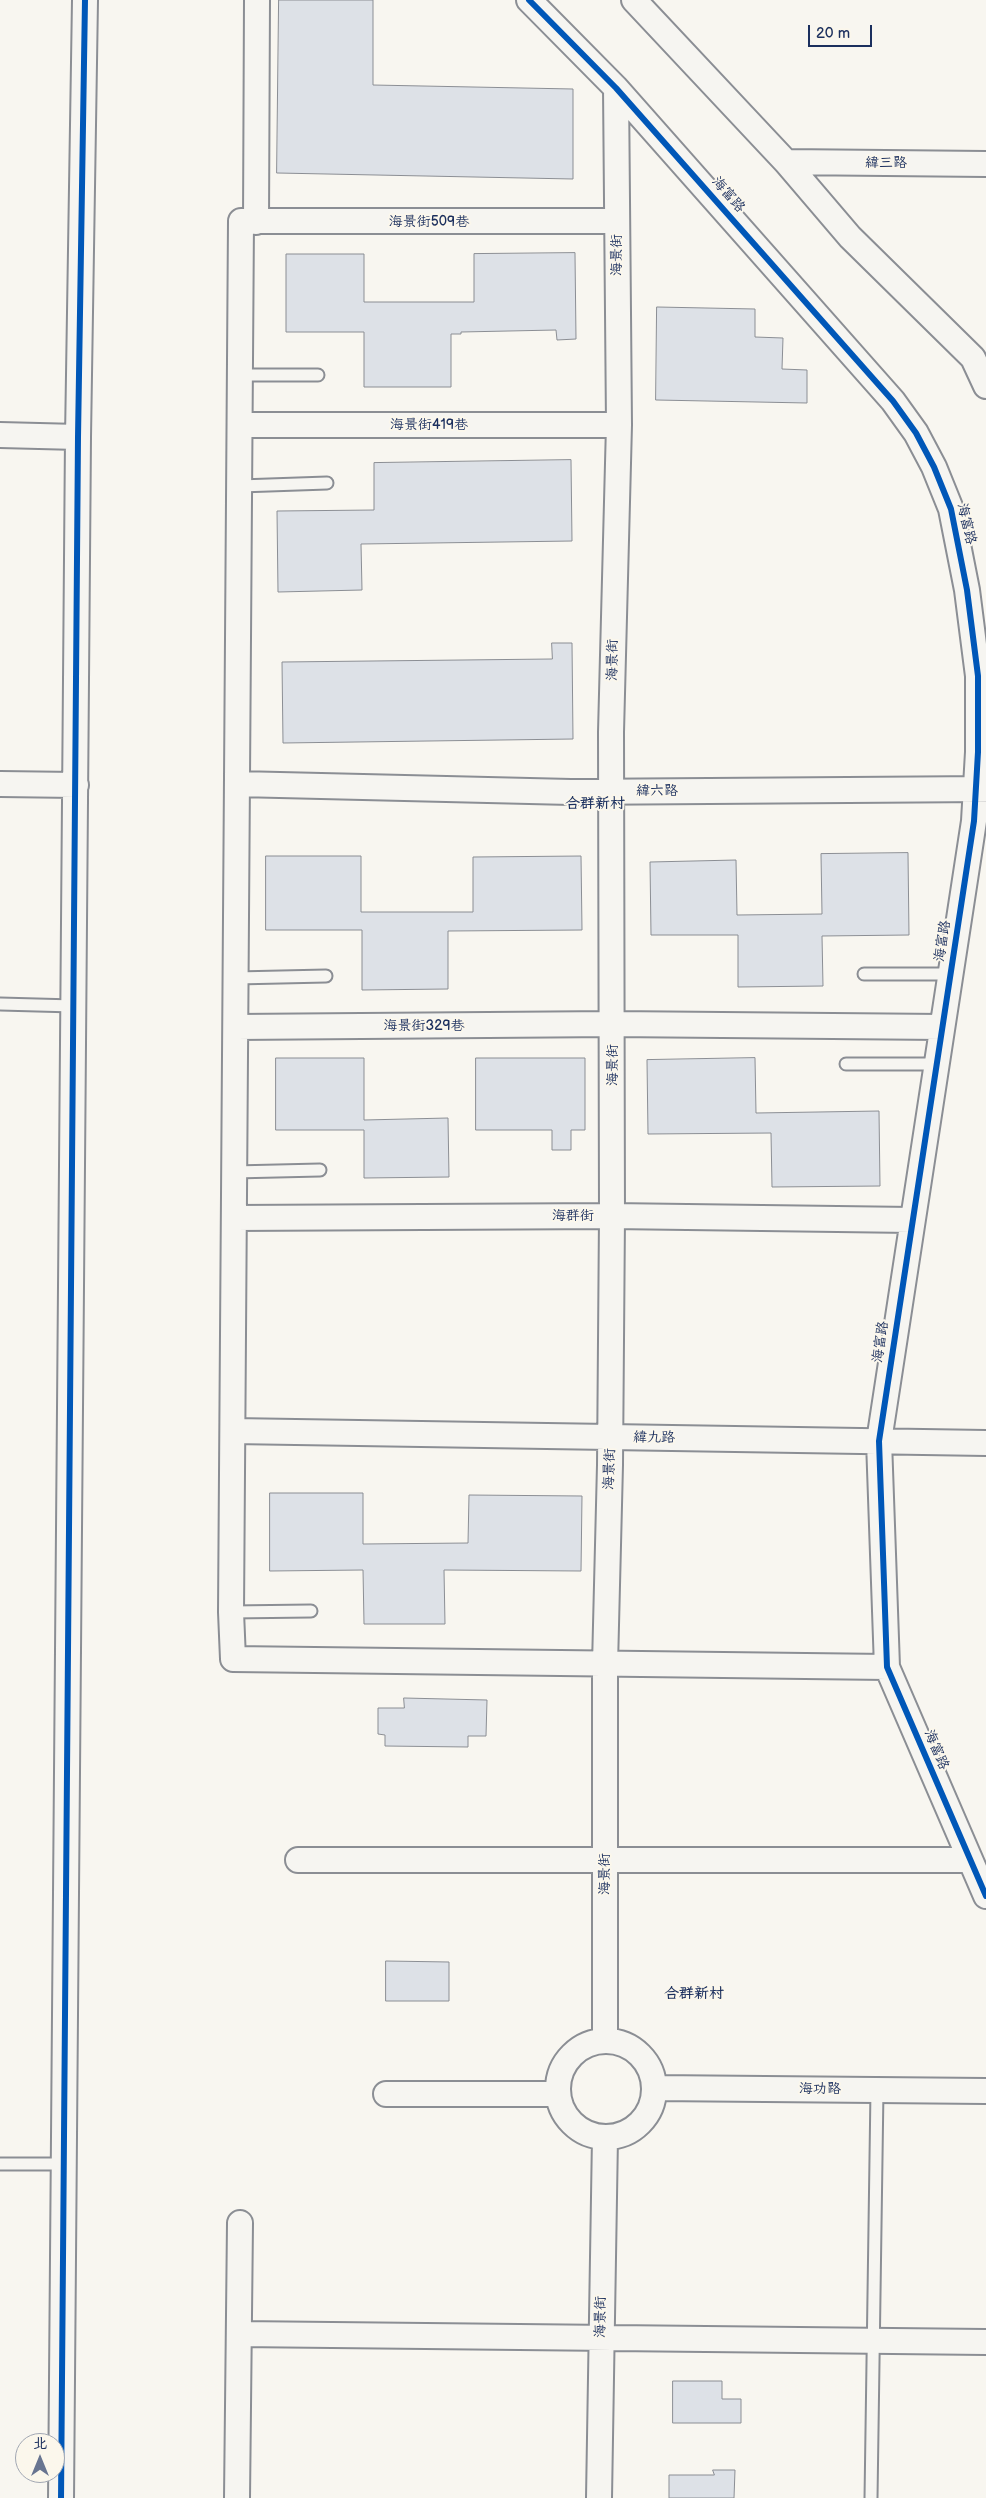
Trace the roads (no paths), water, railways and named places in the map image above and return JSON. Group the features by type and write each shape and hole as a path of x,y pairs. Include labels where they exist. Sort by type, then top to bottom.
{"street":[{"path":"61,2498 78,437 84,0"},
{"path":"257,0 240,375 231,1612 233,1659 887,1667"},
{"name":"海富路","path":"529,0 616,88 893,401 916,433 930,458 951,508 967,590 978,676 982,789 935,1064 879,1441 887,1667 986,1896"},
{"path":"634,0 786,162 850,237 979,358 986,386"},
{"name":"海景街","path":"605,2041 605,1665 611,1437 613,1024 611,732 618,425 616,88"},
{"name":"緯三路","path":"786,162 986,164"},
{"name":"海景街509巷","path":"248,222 617,221"},
{"name":"海景街419巷","path":"240,425 618,425"},
{"path":"0,435 78,437"},
{"path":"0,784 76,784"},
{"name":"緯六路","path":"238,784 612,792 982,789"},
{"name":"海景街329巷","path":"236,1027 613,1024 942,1027"},
{"name":"海群街","path":"234,1218 612,1216 912,1220"},
{"name":"緯九路","path":"233,1431 986,1443"},
{"path":"298,1860 970,1860"},
{"path":"605,2041 620,2043 634,2049 645,2060 652,2074 655,2088 652,2104 645,2118 634,2128 620,2135 604,2137 578,2128 565,2113 558,2094 559,2078 565,2064 576,2052 590,2043 605,2041"},
{"name":"海功路","path":"655,2088 986,2091"},
{"path":"386,2094 558,2094"},
{"name":"海景街","path":"599,2498 604,2137"},
{"path":"237,2498 240,2223"},
{"path":"239,2334 986,2342"}],"lane":[{"path":"240,375 318,375"},
{"path":"240,486 327,483"},
{"path":"864,974 951,974"},
{"path":"236,978 326,976"},
{"path":"0,1004 74,1006"},
{"path":"846,1064 935,1064"},
{"path":"234,1172 320,1170"},
{"path":"231,1612 311,1611"},
{"path":"872,2498 876,2090"},
{"path":"0,2164 65,2164"}],"district":[{"name":"合群新村","path":"595,804"},
{"name":"合群新村","path":"694,1994"}]}
